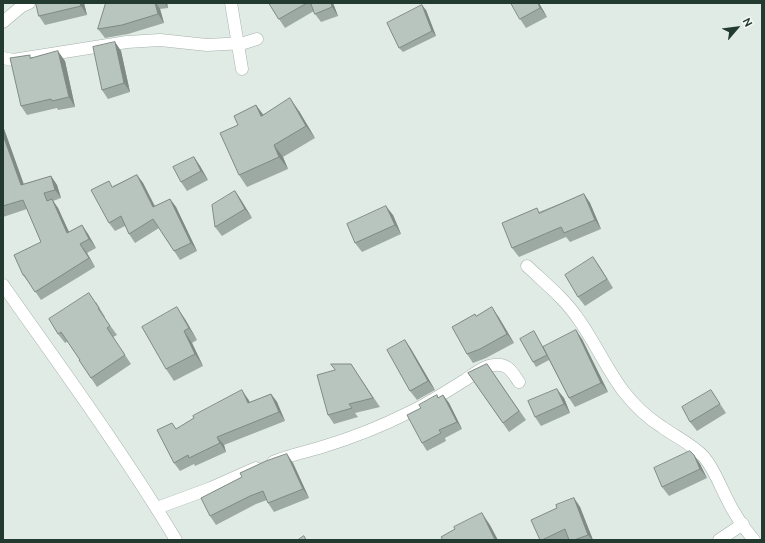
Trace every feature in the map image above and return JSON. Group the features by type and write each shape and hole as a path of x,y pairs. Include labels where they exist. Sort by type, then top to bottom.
{"street":[{"path":"3,22 22,6 29,3"},
{"path":"231,3 242,68"},
{"path":"3,58 13,60 127,42 153,40 207,45 244,43 257,39"},
{"path":"526,266 552,289 580,320 613,377 634,405 662,427 689,444 704,457 719,480 726,497 754,540"},
{"path":"3,285 110,438 157,508 176,540"},
{"path":"157,508 211,488 260,466 295,454 323,447 395,419 431,401 471,376 493,365 503,364 510,368 519,382"},
{"path":"719,540 743,524"}],"building":[{"path":"36,3 80,3 81,6 39,16"},
{"path":"106,3 155,3 158,14 122,25 98,29"},
{"path":"269,3 307,3 279,19"},
{"path":"311,3 331,3 332,7 315,14"},
{"path":"511,3 538,3 540,8 520,19"},
{"path":"422,5 432,31 399,48 387,23"},
{"path":"115,42 124,83 102,90 93,47"},
{"path":"58,51 69,97 52,101 51,99 21,106 10,58 30,55 30,58"},
{"path":"290,98 306,126 274,145 279,157 239,175 220,133 238,125 234,116 256,105 261,116"},
{"path":"3,135 21,185 51,176 55,190 44,193 47,201 52,199 67,233 82,225 89,239 80,244 89,258 35,292 23,275 14,255 41,242 23,200 3,206"},
{"path":"194,157 201,171 181,182 173,167"},
{"path":"137,175 153,207 170,199 191,243 174,251 153,219 129,234 121,216 109,223 91,190 109,181 112,187"},
{"path":"235,191 245,209 215,227 212,205"},
{"path":"584,194 595,220 564,233 561,227 512,248 502,223 537,208 539,213"},
{"path":"386,206 395,225 355,243 347,224"},
{"path":"593,257 607,279 578,297 565,275"},
{"path":"89,293 110,326 107,328 125,355 91,378 61,332 58,334 49,319"},
{"path":"177,307 189,328 184,331 195,354 166,369 142,327"},
{"path":"492,307 507,334 480,349 467,354 452,327 475,314 476,316"},
{"path":"576,330 601,383 569,398 543,347"},
{"path":"534,331 547,355 533,362 520,339"},
{"path":"405,340 428,381 410,391 387,350"},
{"path":"331,364 351,364 373,398 349,404 352,408 328,415 317,375 335,370"},
{"path":"487,364 519,411 503,423 468,373"},
{"path":"557,389 564,404 535,417 528,401"},
{"path":"242,390 248,403 271,394 279,412 217,437 220,443 189,458 188,455 174,463 157,430 172,423 176,429 194,418 193,416"},
{"path":"711,390 720,404 690,422 682,407"},
{"path":"437,395 438,398 443,395 457,422 439,430 441,433 422,443 407,415 421,408 419,405"},
{"path":"690,451 694,455 700,469 662,487 654,468"},
{"path":"287,454 303,489 268,503 263,491 210,516 201,498 242,477 240,473 266,461"},
{"path":"574,498 588,535 574,540 569,540 565,529 540,540 531,520 557,508 556,505"},
{"path":"482,513 495,540 443,540 441,537 455,529 454,527"},
{"path":"304,536 306,540 298,540"}]}
